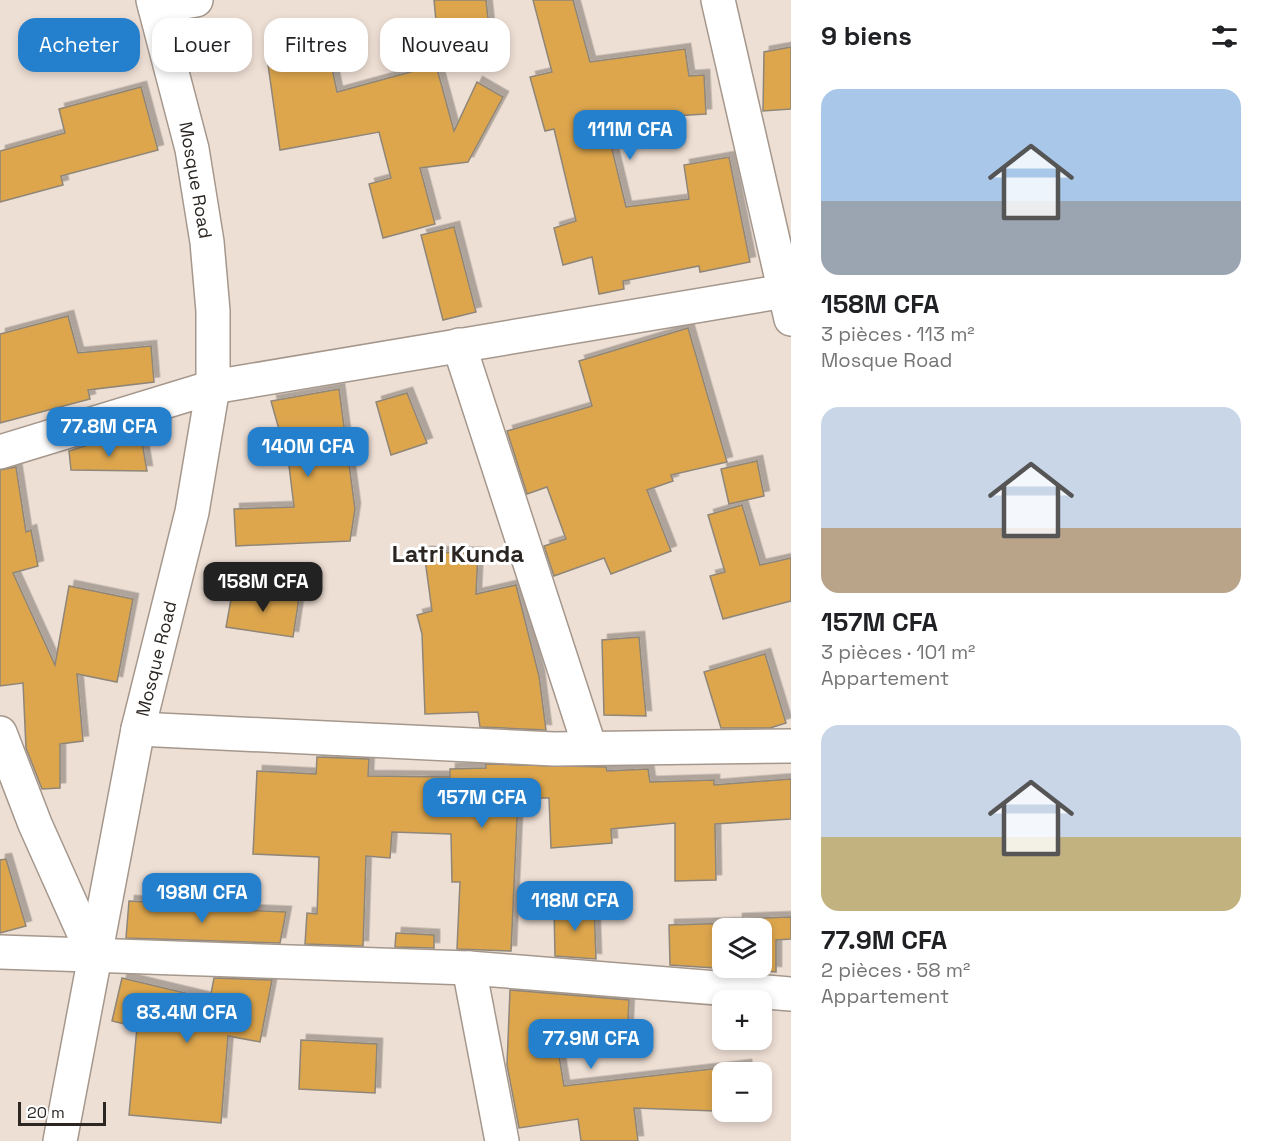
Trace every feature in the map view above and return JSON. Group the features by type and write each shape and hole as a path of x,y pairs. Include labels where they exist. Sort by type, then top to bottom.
{"street":[{"path":"154,4 196,0"},
{"path":"0,452 213,387 459,345 789,300 718,0"},
{"name":"Mosque Road","path":"60,1141 138,729 192,512 213,387 213,311 207,242 192,149 154,4"},
{"path":"459,345 590,748"},
{"path":"138,729 554,749 791,746"},
{"path":"0,733 35,824 94,956"},
{"path":"0,952 469,968 791,994"},
{"path":"469,968 502,1141"}],"building":[{"path":"434,0 486,0 488,18 436,18"},
{"path":"533,0 573,0 590,62 685,49 689,76 704,75 706,114 605,120 626,207 689,199 684,165 729,157 750,262 700,272 699,266 623,281 624,289 599,294 592,257 563,265 554,228 576,221 554,129 545,131 530,77 552,72"},
{"path":"791,47 791,109 763,111 764,52"},
{"path":"269,72 333,72 337,92 410,72 438,72 454,131 477,82 503,97 468,162 420,168 435,224 383,238 369,184 391,178 379,132 280,150"},
{"path":"141,87 158,150 61,176 63,185 0,202 0,151 65,133 59,109"},
{"path":"454,227 476,312 443,320 421,235"},
{"path":"68,316 78,353 151,346 154,382 88,390 90,399 0,423 0,334"},
{"path":"688,328 727,462 671,475 673,481 647,490 671,551 611,574 604,558 554,576 544,546 566,539 547,487 527,494 507,431 592,406 579,361"},
{"path":"339,389 355,509 350,541 236,546 234,509 294,507 285,433 280,433 271,401"},
{"path":"407,393 427,443 391,455 376,402"},
{"path":"142,442 147,471 71,470 69,451 88,445"},
{"path":"757,461 764,496 729,504 721,469"},
{"path":"16,467 26,532 31,530 38,566 13,573 55,665 69,586 133,599 117,682 77,674 83,741 60,744 60,788 42,789 26,748 23,683 0,686 0,470"},
{"path":"742,505 760,565 791,558 791,601 723,619 710,576 725,572 708,515"},
{"path":"424,552 478,553 476,594 516,585 539,676 546,730 480,727 478,712 425,714 422,634 417,615 432,611"},
{"path":"233,588 299,598 293,637 226,627"},
{"path":"639,637 646,716 604,715 602,640"},
{"path":"765,654 786,723 770,728 721,728 704,672"},
{"path":"317,757 369,759 368,776 450,777 450,769 486,768 485,764 606,767 607,771 648,769 650,782 714,780 714,785 791,779 791,819 715,824 716,880 675,881 675,823 611,829 612,843 551,848 549,798 518,798 511,951 457,949 460,882 452,882 451,834 392,832 390,858 366,856 363,946 305,944 307,913 317,914 319,857 253,854 257,771 316,774"},
{"path":"6,859 26,926 0,933 0,860"},
{"path":"129,901 192,905 192,908 286,912 280,943 126,938"},
{"path":"594,905 596,959 555,956 554,907"},
{"path":"791,917 791,939 776,940 776,972 772,972 772,918 764,918"},
{"path":"712,924 712,968 670,965 669,925"},
{"path":"396,933 434,935 434,948 395,947"},
{"path":"122,978 210,999 214,978 272,980 260,1042 228,1036 221,1123 129,1115 137,1027 112,1021"},
{"path":"510,990 629,1000 627,1041 556,1038 564,1086 712,1069 712,1111 634,1108 638,1141 581,1141 578,1119 519,1128 507,1065"},
{"path":"301,1040 377,1044 375,1093 299,1089"}],"district":[{"name":"Latri Kunda","path":"458,553"}]}
